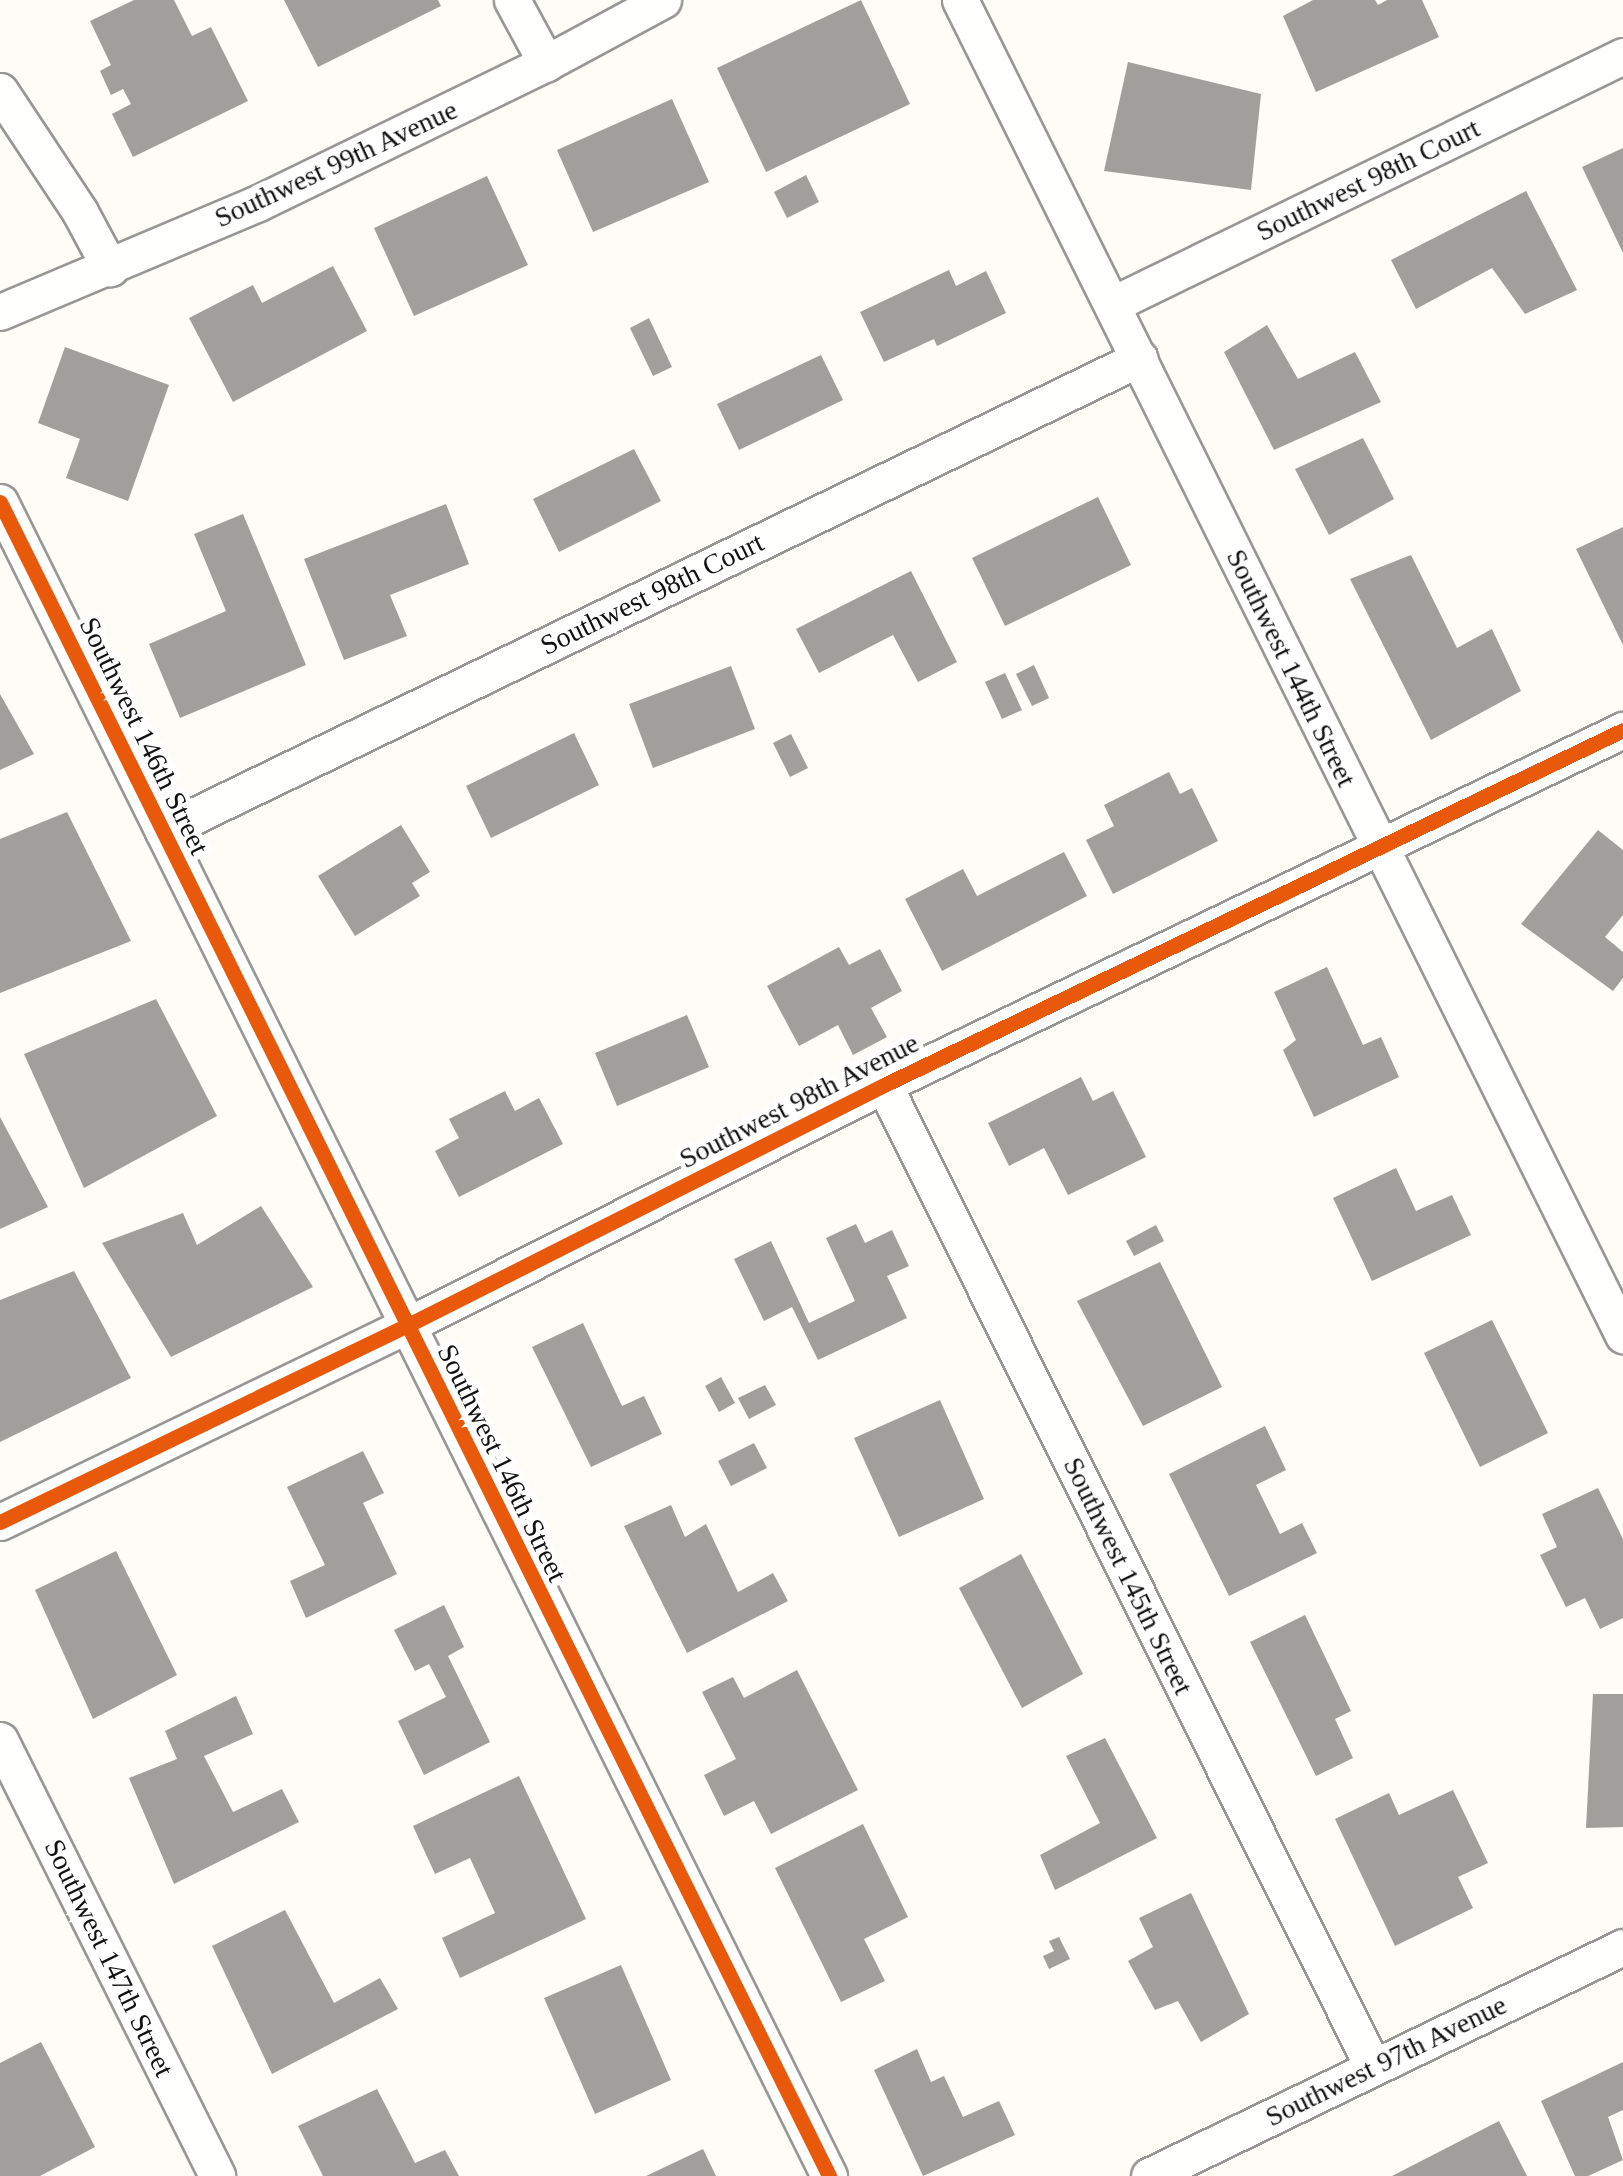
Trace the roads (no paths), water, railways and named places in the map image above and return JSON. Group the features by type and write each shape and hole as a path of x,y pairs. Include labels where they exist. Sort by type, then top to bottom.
{"street":[{"path":"512,0 546,63"},
{"name":"Southwest 99th Avenue","path":"0,312 258,203 546,63 664,0"},
{"name":"Southwest 144th Street","path":"960,0 1623,1335"},
{"name":"Southwest 98th Court","path":"1113,304 1623,56"},
{"path":"0,91 80,212 110,268"},
{"name":"Southwest 98th Court","path":"163,831 1140,358"},
{"name":"Southwest 146th Street","path":"0,502 829,2176"},
{"name":"Southwest 98th Avenue","path":"0,1522 406,1326 884,1085 1623,730"},
{"name":"Southwest 145th Street","path":"884,1085 1372,2067"},
{"name":"Southwest 147th Street","path":"0,1740 218,2176"},
{"name":"Southwest 97th Avenue","path":"1150,2176 1623,1947"}]}
